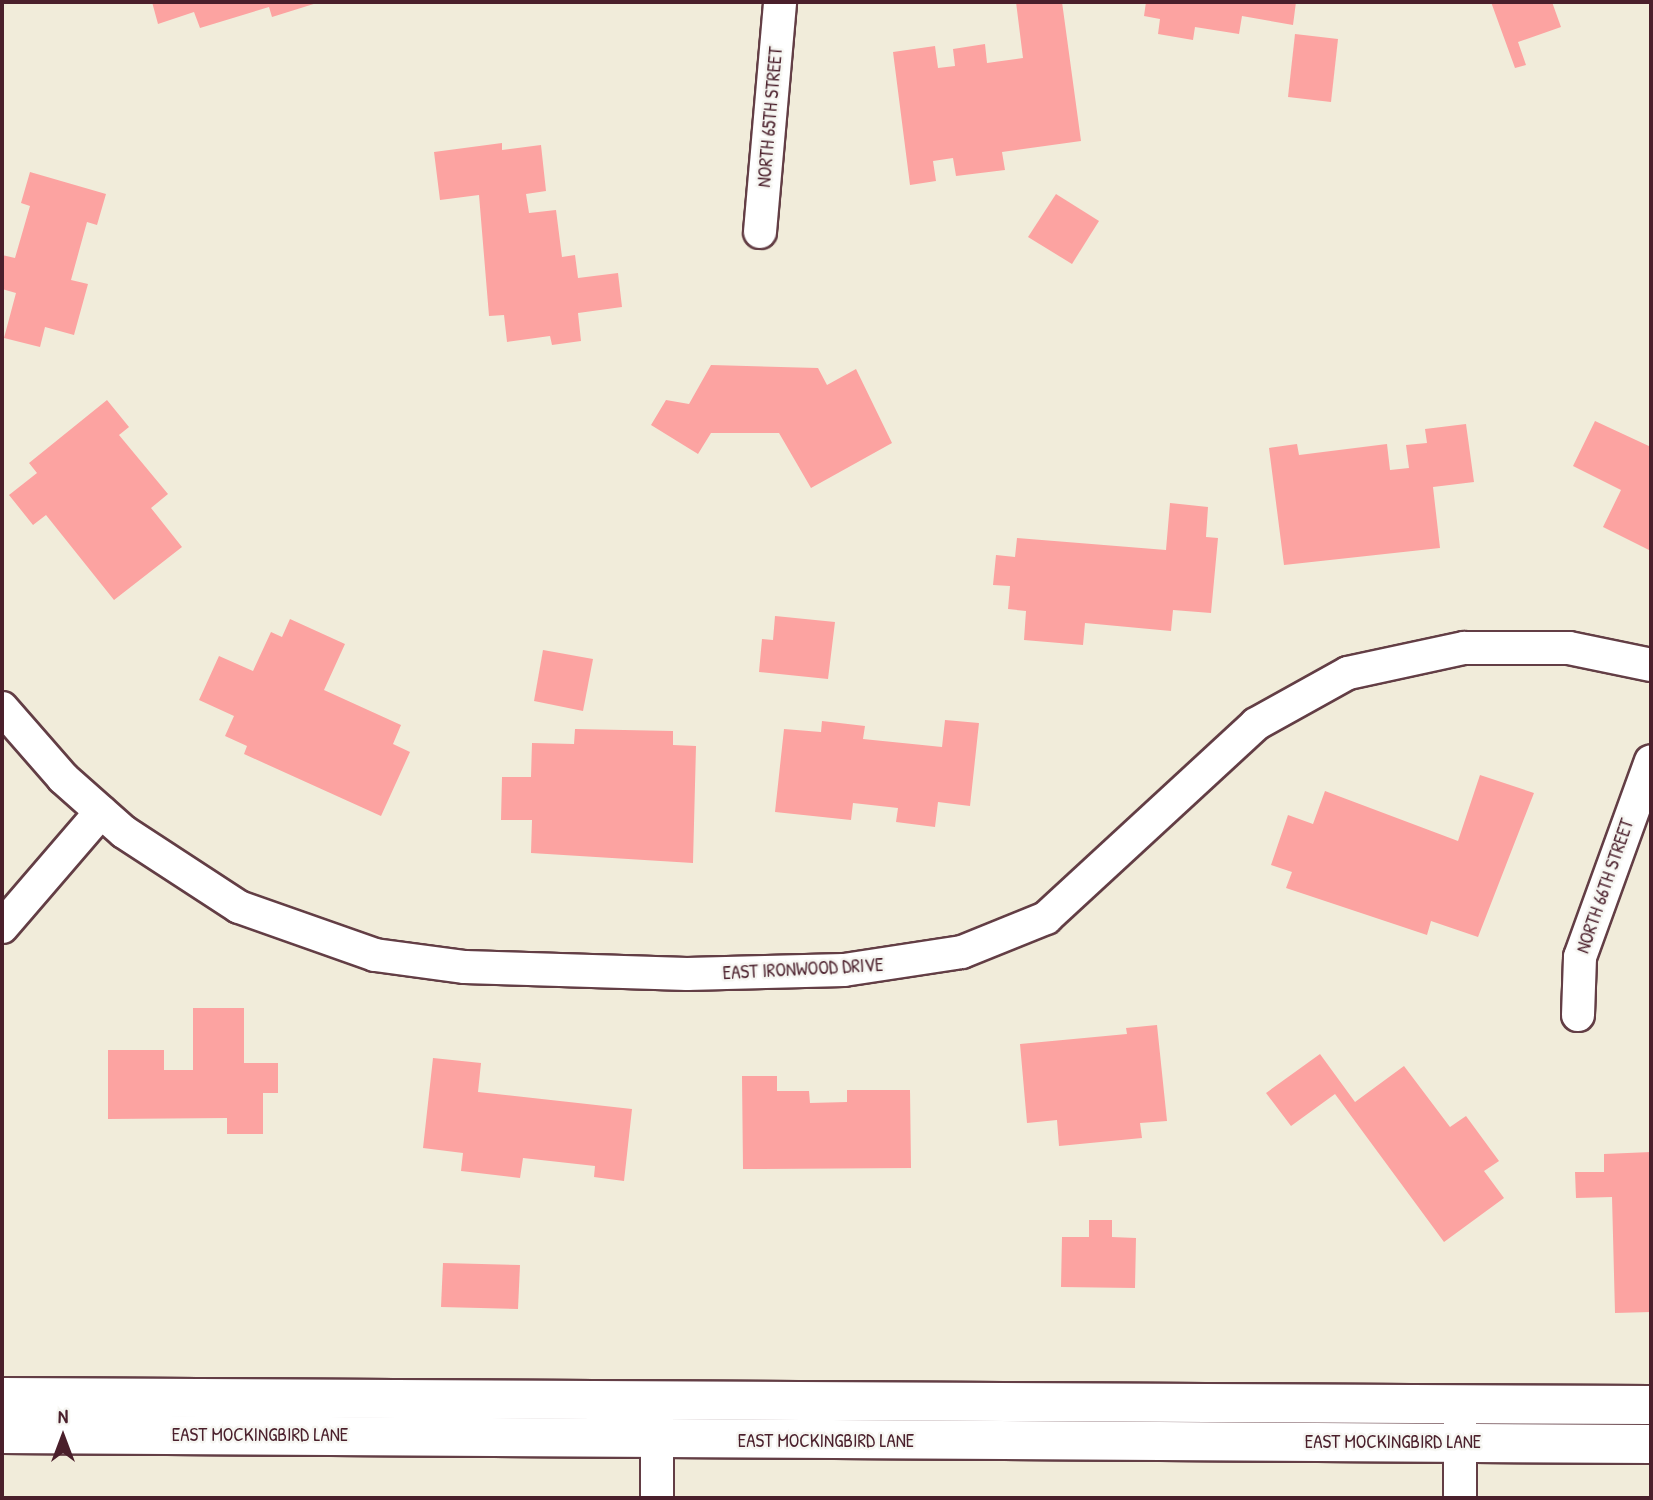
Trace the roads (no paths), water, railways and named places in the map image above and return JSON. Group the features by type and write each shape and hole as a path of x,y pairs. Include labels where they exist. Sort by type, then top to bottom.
{"street":[{"name":"NORTH 65TH STREET","path":"760,232 780,2"},
{"name":"EAST IRONWOOD DRIVE","path":"2,708 101,812 239,907 374,955 465,967 687,974 876,968 962,952 1046,918 1256,724 1348,674 1464,648 1569,648 1651,665"},
{"name":"NORTH 66TH STREET","path":"1578,1015 1580,957 1651,761"},
{"path":"2,927 101,812"},
{"name":"EAST MOCKINGBIRD LANE","path":"2,1396 657,1401 1460,1424 1651,1444"},
{"path":"657,1401 657,1498"},
{"name":"EAST MOCKINGBIRD LANE","path":"2,1434 657,1441 1460,1424 1651,1405"},
{"path":"1460,1424 1460,1498"}]}
